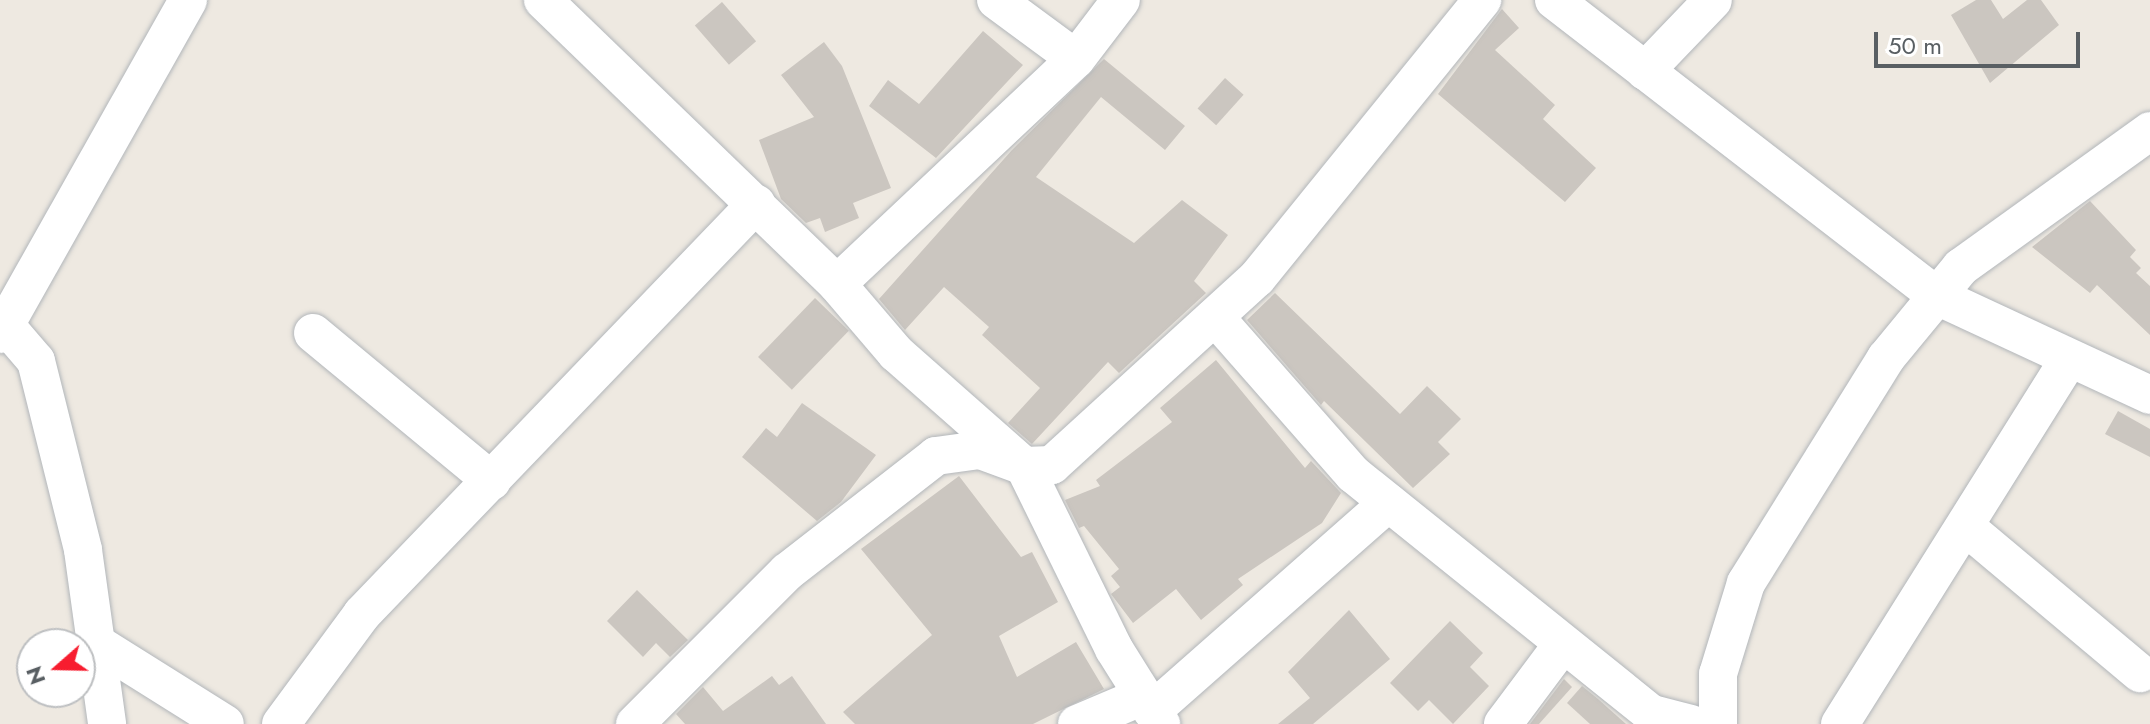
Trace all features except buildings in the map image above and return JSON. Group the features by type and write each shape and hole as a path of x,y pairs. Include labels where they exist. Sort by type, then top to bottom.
{"street":[{"path":"94,628 83,550 36,361 3,325 188,0"},
{"path":"543,0 837,284 896,353 1024,466 1152,710"},
{"path":"996,0 1076,59"},
{"path":"837,284 1076,59 1121,0"},
{"path":"635,724 787,572 936,456 980,450 1024,466 1052,465 1257,278 1482,0"},
{"path":"1554,0 1937,296 2068,361 2150,395"},
{"path":"1645,71 1713,0"},
{"path":"1718,724 1718,674 1746,583 1886,358 1961,267 2150,131"},
{"path":"281,724 362,614 756,204"},
{"path":"1215,317 1353,474 1562,645 1652,714 1691,724"},
{"path":"313,333 492,481"},
{"path":"1840,724 1967,528 2068,361"},
{"path":"1077,724 1152,710 1388,503"},
{"path":"1967,528 2140,673"},
{"path":"96,643 107,724"},
{"path":"96,643 225,724"},
{"path":"1503,724 1562,645"}]}
